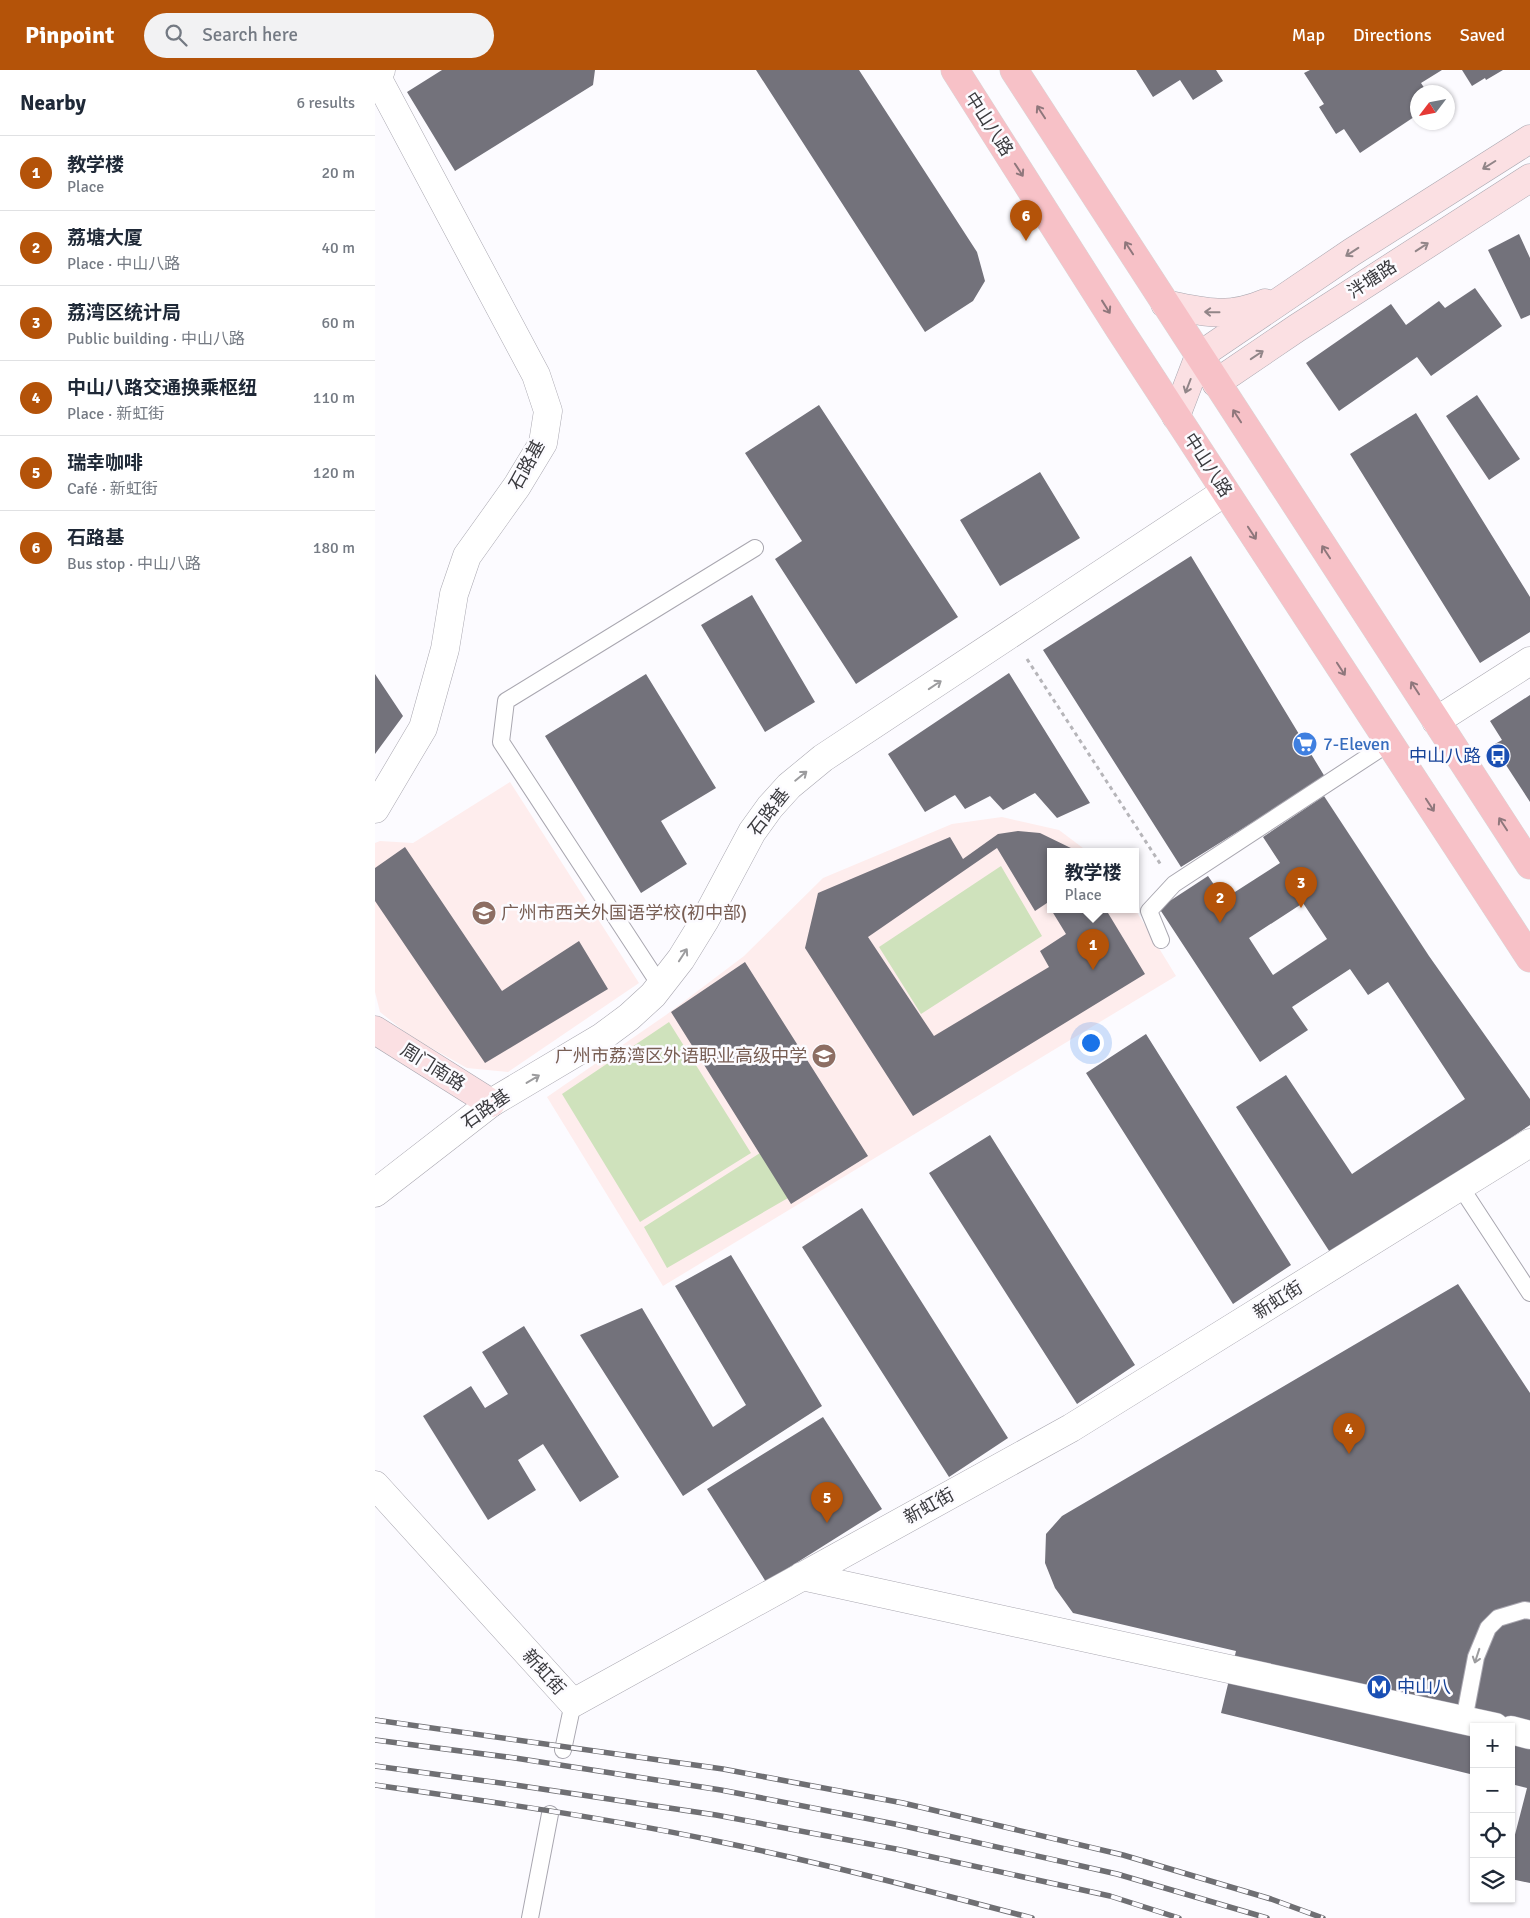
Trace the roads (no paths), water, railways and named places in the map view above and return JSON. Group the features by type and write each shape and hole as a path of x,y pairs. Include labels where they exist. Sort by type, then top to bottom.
{"main road":[{"name":"中山八路","path":"955,70 1225,492 1530,958"},
{"path":"1013,70 1530,865"}],"street":[{"name":"石路基","path":"375,809 423,728 445,649 454,594 467,556 517,486 543,443 548,411 536,375 378,75"},
{"path":"1176,416 1199,356 1292,292 1530,139"},
{"name":"泮塘路","path":"1216,383 1297,328 1530,178"},
{"path":"1165,304 1209,313 1233,312 1255,307 1292,292"},
{"name":"石路基","path":"375,1193 491,1103 602,1037 629,1017 653,995 681,959 705,920 752,832 770,807 789,786 823,758 1225,492"},
{"path":"1436,721 1530,661"},
{"name":"周门南路","path":"375,1030 491,1103"},
{"name":"新虹街","path":"375,1485 573,1703 1071,1428 1530,1143"},
{"path":"802,1576 1477,1723"},
{"path":"1515,1731 1530,1735"}],"lane":[{"path":"661,985 501,742 507,701 755,548"},
{"path":"1161,940 1149,911 1174,884 1389,743"},
{"path":"1460,1186 1530,1293"},
{"path":"1464,1720 1475,1657 1488,1628 1498,1618 1525,1610 1530,1611"},
{"path":"563,1750 573,1703"},
{"path":"530,1918 551,1814"}],"railway":[{"path":"375,1720 723,1769 903,1803 1123,1855 1271,1899 1323,1918"},
{"path":"375,1740 515,1758 721,1790 895,1824 1117,1874 1267,1918"},
{"path":"375,1766 716,1815 896,1849 1110,1896 1179,1918"},
{"path":"375,1785 501,1803 711,1840 832,1867 1032,1918"}],"place":[{"name":"石路基","path":"1026,241"},
{"name":"7-Eleven","path":"1305,744"},
{"name":"中山八路","path":"1498,756"},
{"name":"荔湾区统计局","path":"1301,908"},
{"name":"广州市西关外国语学校(初中部)","path":"484,913"},
{"name":"荔塘大厦","path":"1220,923"},
{"name":"教学楼","path":"1093,970"},
{"name":"广州市荔湾区外语职业高级中学","path":"824,1056"},
{"name":"中山八路交通换乘枢纽","path":"1349,1454"},
{"name":"瑞幸咖啡","path":"827,1523"},
{"name":"中山八","path":"1379,1687"}]}
